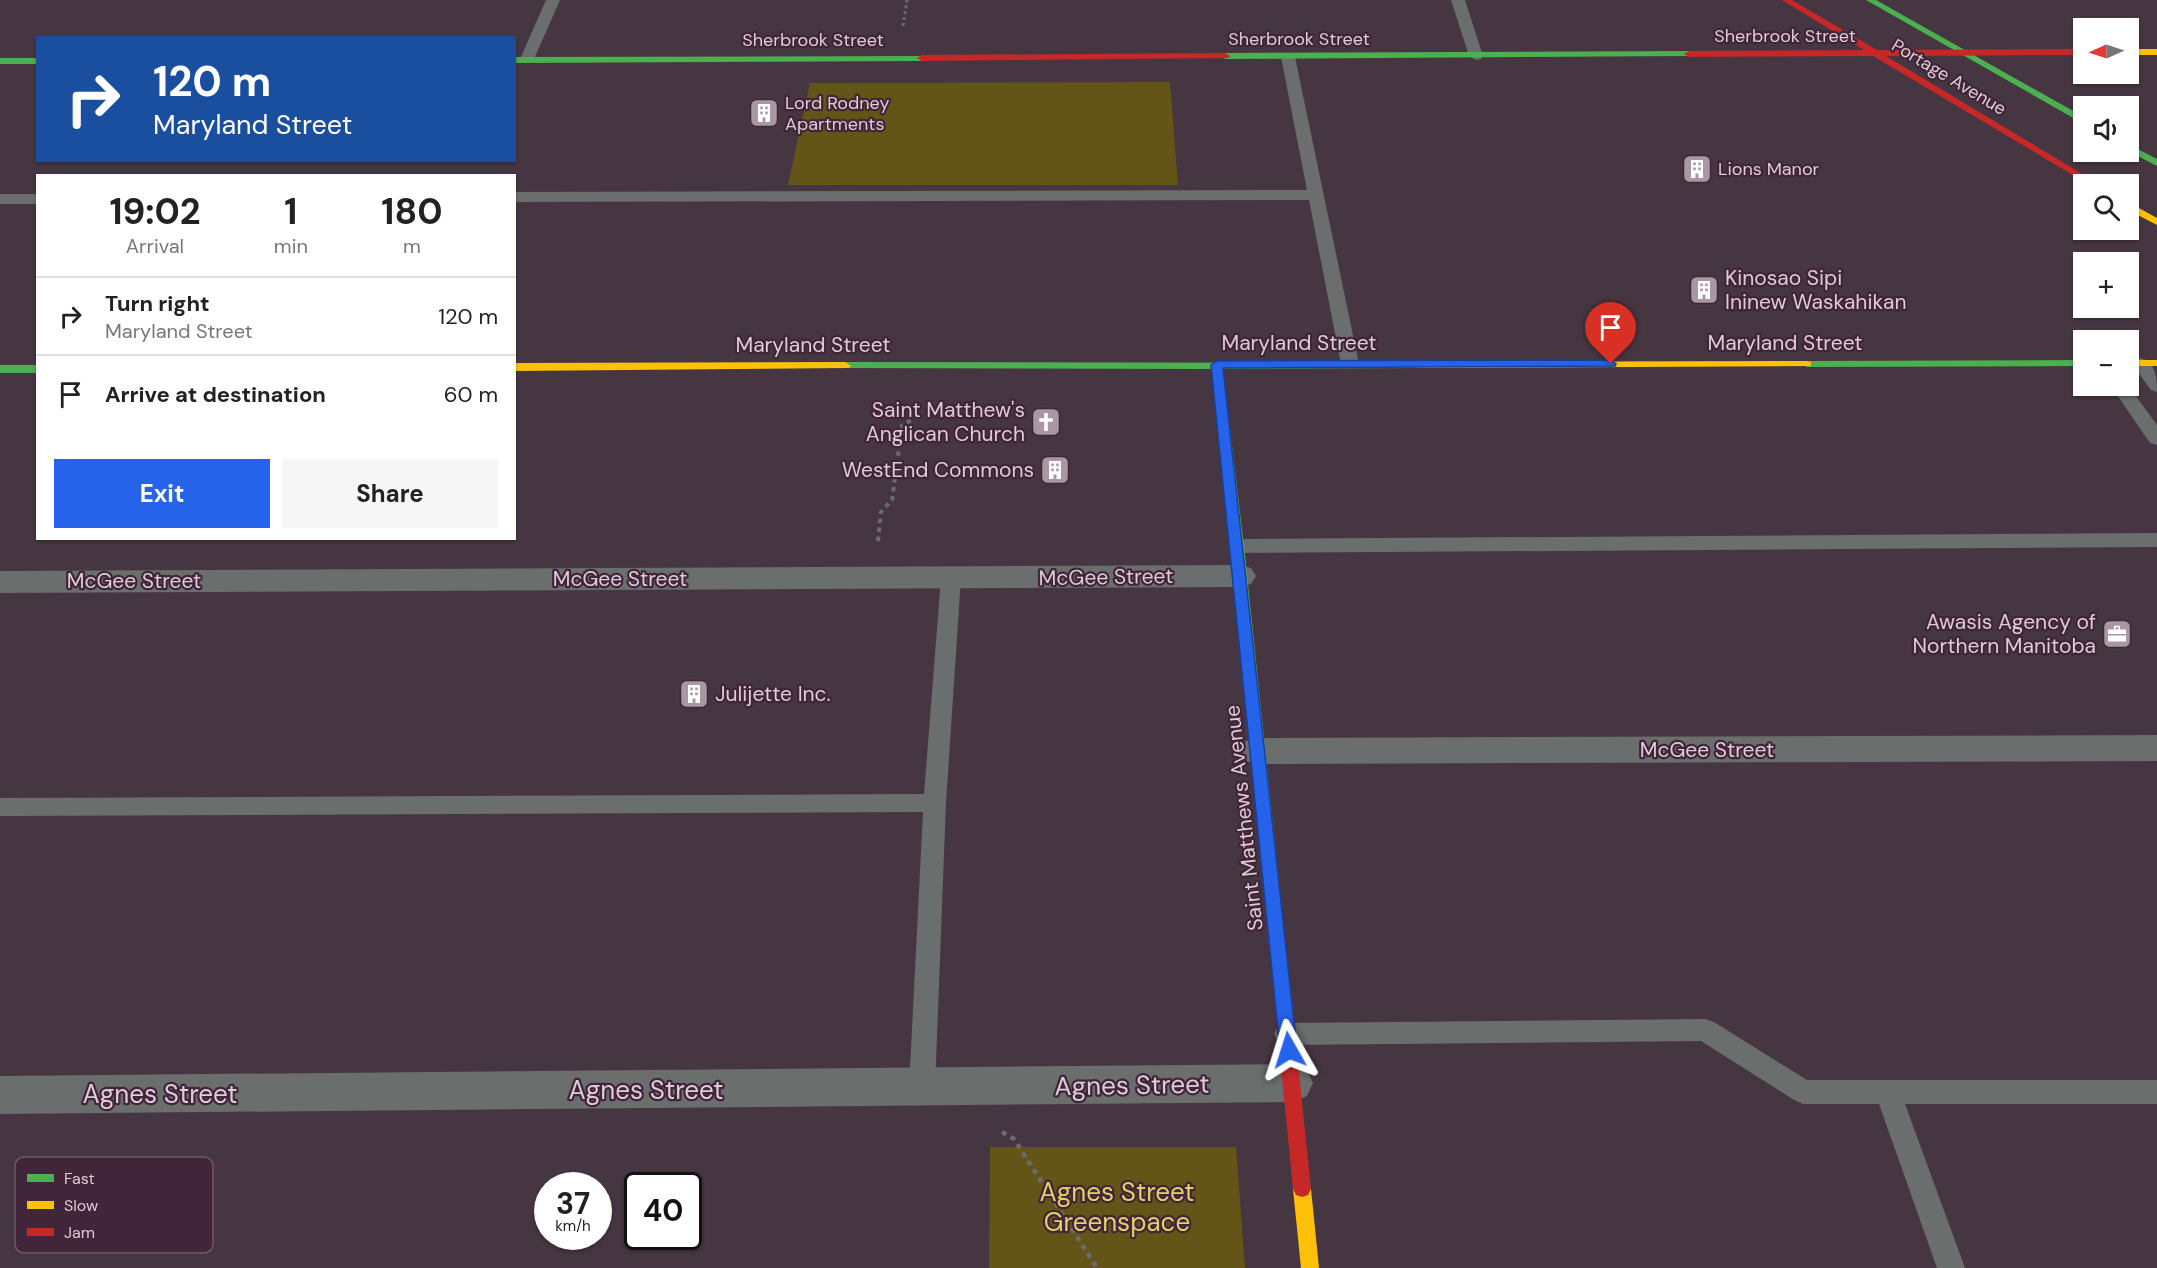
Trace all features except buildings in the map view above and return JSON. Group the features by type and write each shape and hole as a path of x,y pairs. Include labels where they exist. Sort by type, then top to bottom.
{"main road":[{"name":"Portage Avenue","path":"1786,0 2077,174"},
{"name":"Portage Avenue","path":"1870,0 2073,115"},
{"name":"Sherbrook Street","path":"521,59 2073,52"},
{"path":"2139,52 2157,52"},
{"path":"0,61 36,61"},
{"path":"2139,153 2157,163"},
{"path":"2139,211 2157,222"},
{"name":"Maryland Street","path":"516,367 2073,363"},
{"name":"Saint Matthews Avenue","path":"1217,365 1239,561 1310,1268"},
{"path":"0,369 36,369"}],"street":[{"name":"McGee Street","path":"0,582 951,578 1239,561"},
{"name":"McGee Street","path":"1258,751 2157,748"},
{"name":"Agnes Street","path":"0,1095 1292,1083"}],"lane":[{"path":"521,59 553,0"},
{"path":"1458,0 1476,56"},
{"path":"2139,54 2157,62"},
{"path":"1288,57 1350,364"},
{"path":"516,197 1316,195"},
{"path":"0,199 36,199"},
{"path":"2142,363 2157,386"},
{"path":"2127,396 2157,439"},
{"path":"1239,561 2157,540"},
{"path":"922,1088 935,803 951,578"},
{"path":"0,807 935,803"},
{"path":"1287,1034 1705,1030 1803,1092 2157,1092"},
{"path":"1888,1093 1951,1268"}],"path":[{"path":"875,579 880,512 892,500 902,426 915,418 915,405 911,397"},
{"path":"993,1127 1014,1138 1097,1268"}],"green space":[{"path":"1170,82 1178,185 788,185 810,83"},
{"name":"Agnes Street Greenspace","path":"990,1147 1236,1147 1245,1268 989,1268"}],"traffic: fast":[{"path":"1870,0 2073,115"},
{"path":"1225,56 1689,54"},
{"path":"516,60 922,58"},
{"path":"0,61 36,61"},
{"path":"2139,153 2157,163"},
{"path":"1807,364 2073,363"},
{"path":"1217,365 1238,546 1268,852"},
{"path":"845,366 1417,365"},
{"path":"0,369 36,369"}],"traffic: slow":[{"path":"2139,52 2157,52"},
{"path":"2139,211 2157,222"},
{"path":"2139,363 2157,363"},
{"path":"1417,365 1807,364"},
{"path":"516,367 845,366"},
{"path":"1302,1189 1310,1268"}],"traffic: jam":[{"path":"1786,0 2077,174"},
{"path":"1689,54 2073,52"},
{"path":"922,58 1225,56"},
{"path":"1268,852 1302,1189"}],"place":[{"name":"Lord Rodney Apartments","path":"764,113"},
{"name":"Lions Manor","path":"1697,169"},
{"name":"Kinosao Sipi Ininew Waskahikan","path":"1704,290"},
{"name":"Saint Matthew's Anglican Church","path":"1046,422"},
{"name":"WestEnd Commons","path":"1055,470"},
{"name":"Awasis Agency of Northern Manitoba","path":"2117,634"},
{"name":"Julijette Inc.","path":"694,694"}],"route":[{"path":"1289,1050 1238,546 1217,365 1611,364"}]}
